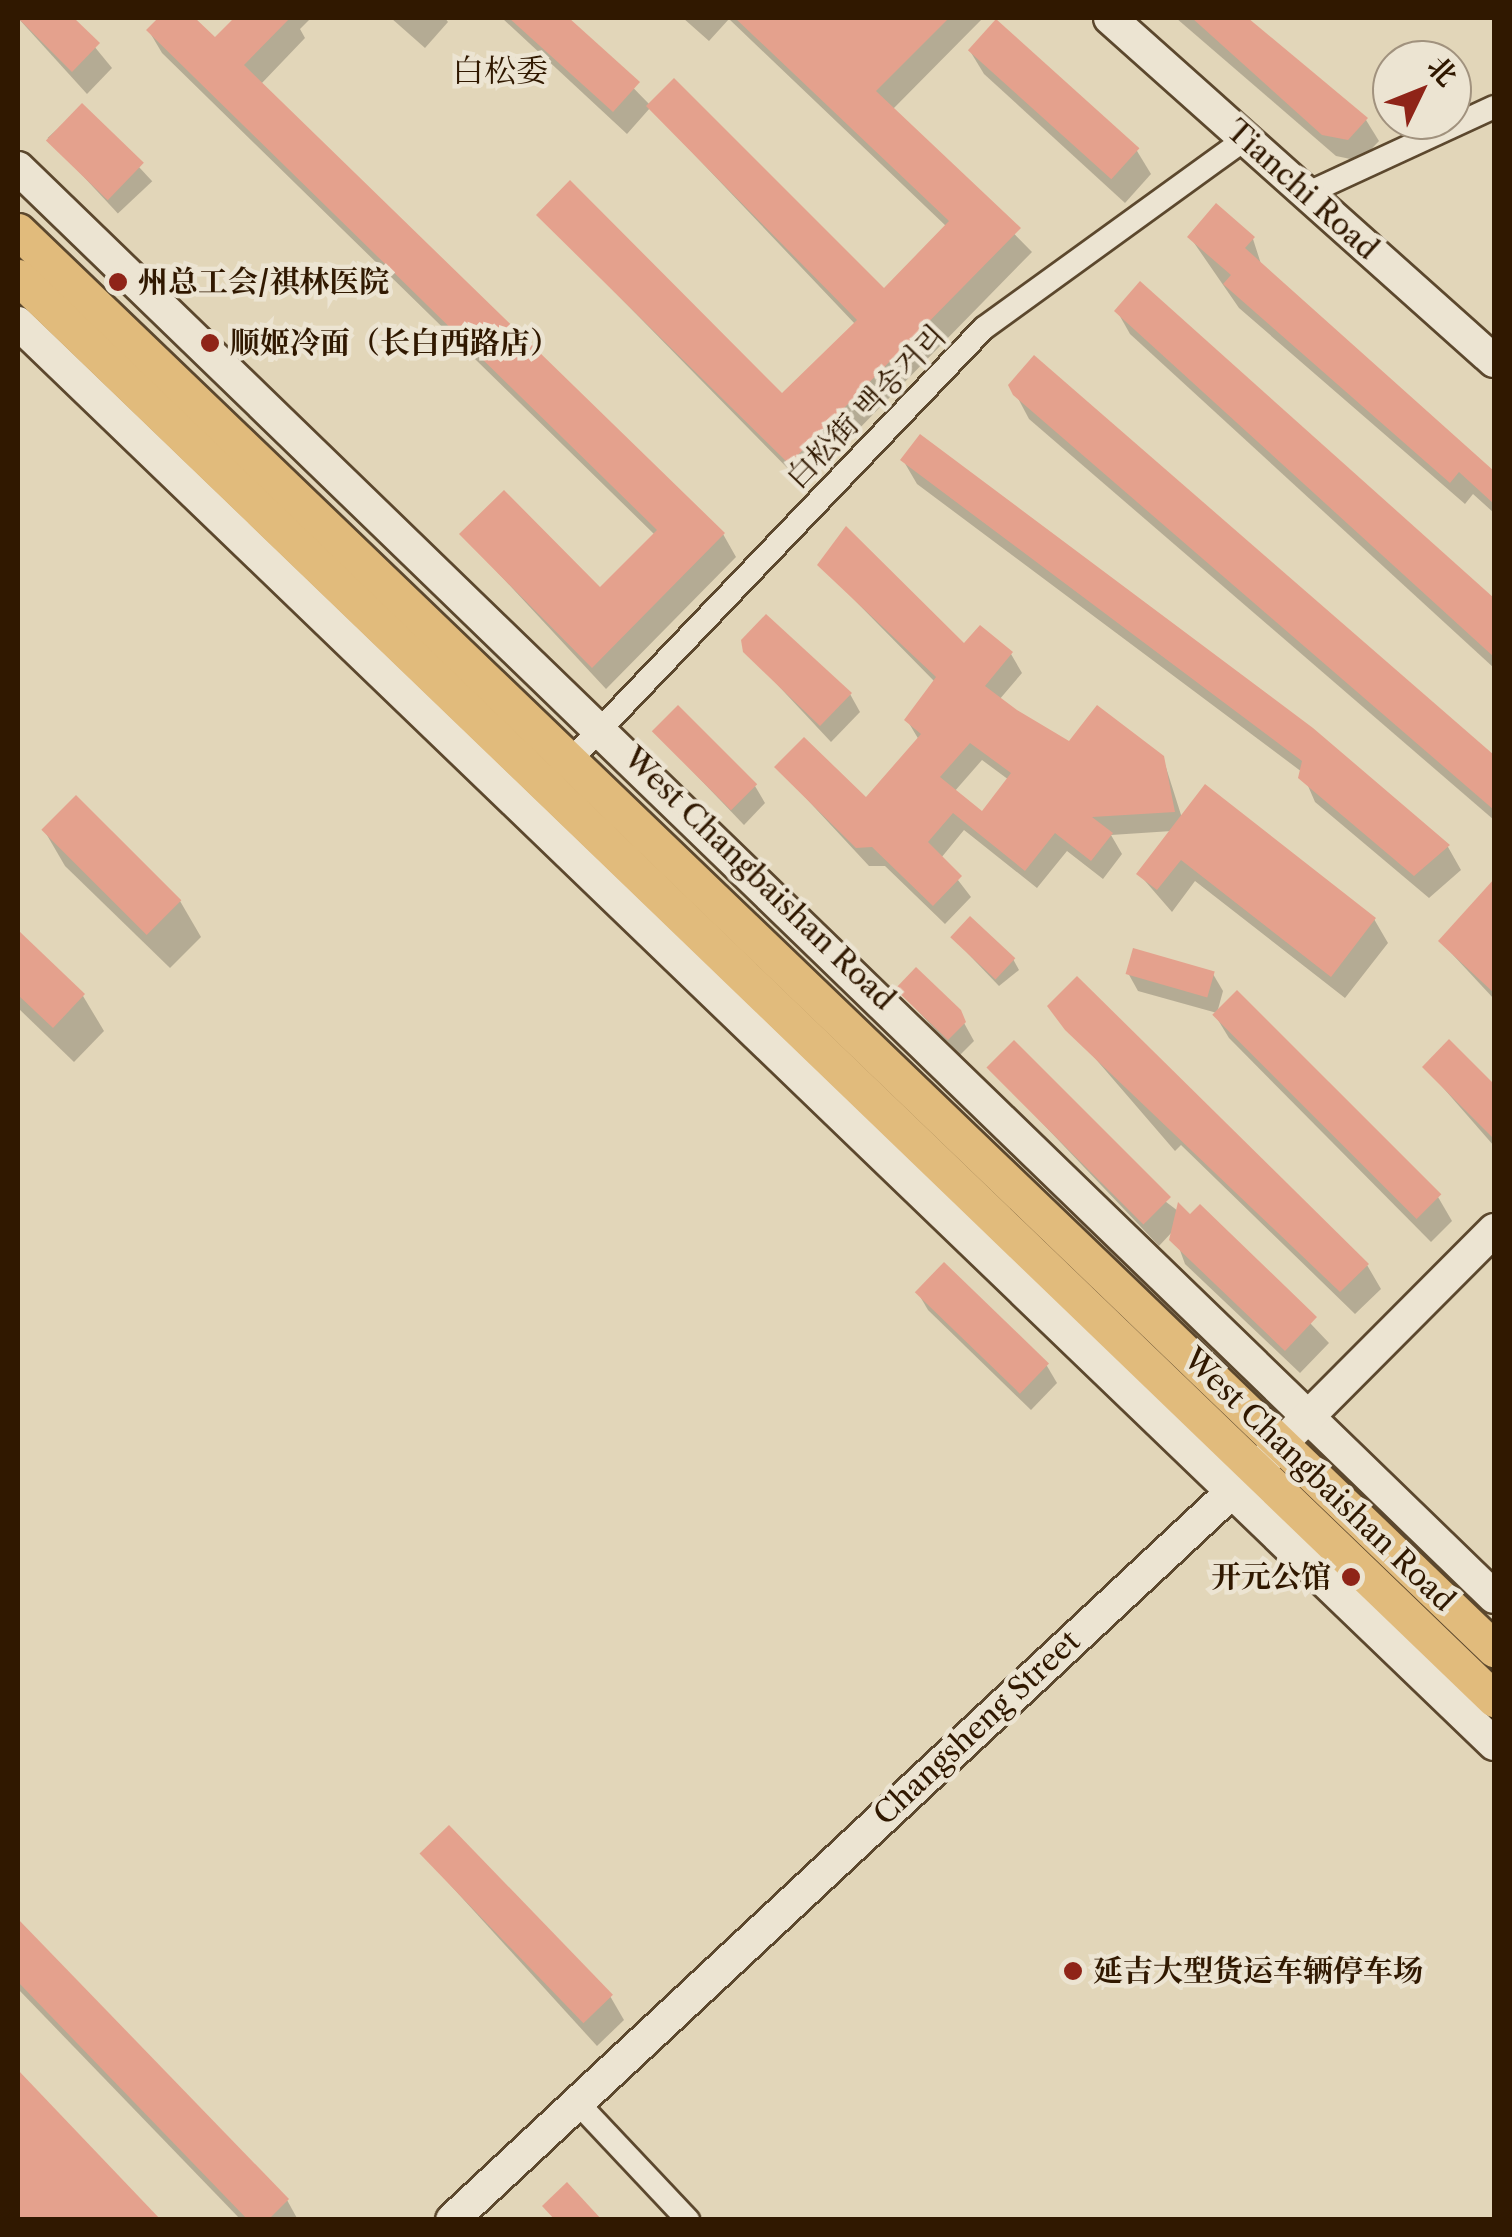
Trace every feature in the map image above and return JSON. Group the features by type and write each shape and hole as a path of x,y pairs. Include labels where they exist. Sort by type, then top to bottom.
{"main road":[{"name":"West Changbaishan Road","path":"18,231 1494,1649"},
{"name":"West Changbaishan Road","path":"18,277 1241,1484 1494,1699"}],"street":[{"name":"Tianchi Road","path":"1110,18 1494,361"},
{"path":"1306,194 1494,107"},
{"name":"白松街 백송거리","path":"570,761 984,328 1244,140"},
{"name":"West Changbaishan Road","path":"18,168 1308,1409 1494,1597"},
{"name":"West Changbaishan Road","path":"18,324 1241,1484 1494,1744"},
{"name":"Changsheng Street","path":"452,2220 575,2100 1241,1484 1282,1443 1308,1409 1494,1230"},
{"path":"575,2100 688,2220"}],"building":[{"path":"18,18 74,18 100,43 72,72"},
{"path":"158,18 195,18 215,37 234,18 290,18 244,65 725,533 592,668 459,534 504,490 600,587 657,530 146,30"},
{"path":"509,18 569,18 640,82 613,112"},
{"path":"735,18 949,18 876,91 1021,228 789,464 536,215 570,180 782,393 857,320 646,106 674,78 884,288 949,221"},
{"path":"1192,18 1248,18 1368,118 1348,140 1322,135"},
{"path":"996,19 1139,148 1111,179 968,50"},
{"path":"82,103 144,163 108,200 46,140"},
{"path":"1216,203 1255,237 1245,248 1494,471 1494,504 1459,472 1450,483 1223,284 1231,275 1187,237"},
{"path":"1140,281 1494,598 1494,657 1114,311"},
{"path":"1034,355 1494,755 1494,810 1013,395 1008,385"},
{"path":"920,434 1313,728 1450,845 1414,876 1298,778 1302,761 900,460"},
{"path":"846,526 964,643 980,625 1013,652 985,686 1017,710 1069,741 1097,705 1164,756 1175,812 1092,817 1113,833 1091,861 1055,833 1025,871 953,813 928,842 962,876 933,906 872,847 856,848 774,767 804,737 866,797 921,734 904,720 936,677 817,565","holes":["970,743 1011,773 982,811 940,777"]},
{"path":"766,614 852,693 820,726 743,652 741,640"},
{"path":"678,705 757,784 731,810 652,731"},
{"path":"1205,784 1376,918 1331,977 1181,860 1157,890 1136,874"},
{"path":"76,795 181,900 147,935 41,830"},
{"path":"1494,879 1494,993 1438,941"},
{"path":"970,916 1015,958 996,979 950,937"},
{"path":"18,930 85,994 53,1028 18,995"},
{"path":"1133,948 1215,971 1207,997 1126,974"},
{"path":"916,967 961,1010 966,1022 948,1040 895,989"},
{"path":"1077,976 1369,1264 1340,1292 1065,1030 1047,1006"},
{"path":"1237,990 1441,1194 1417,1219 1212,1015"},
{"path":"1449,1039 1494,1084 1494,1139 1422,1067"},
{"path":"1014,1040 1171,1197 1143,1225 986,1068"},
{"path":"1178,1202 1190,1214 1200,1204 1317,1317 1285,1351 1169,1240"},
{"path":"944,1262 1049,1363 1020,1394 915,1292"},
{"path":"449,1825 613,1995 583,2023 420,1853"},
{"path":"18,1919 289,2199 268,2220 248,2220 18,1982"},
{"path":"18,2070 161,2220 18,2220"},
{"path":"567,2182 602,2220 555,2220 542,2206"}],"place":[{"name":"州总工会/祺林医院","path":"118,282"},
{"name":"顺姬冷面（长白西路店）","path":"210,343"},
{"name":"开元公馆","path":"1351,1577"},
{"name":"延吉大型货运车辆停车场","path":"1073,1971"}],"district":[{"name":"白松委","path":"500,71"}]}
